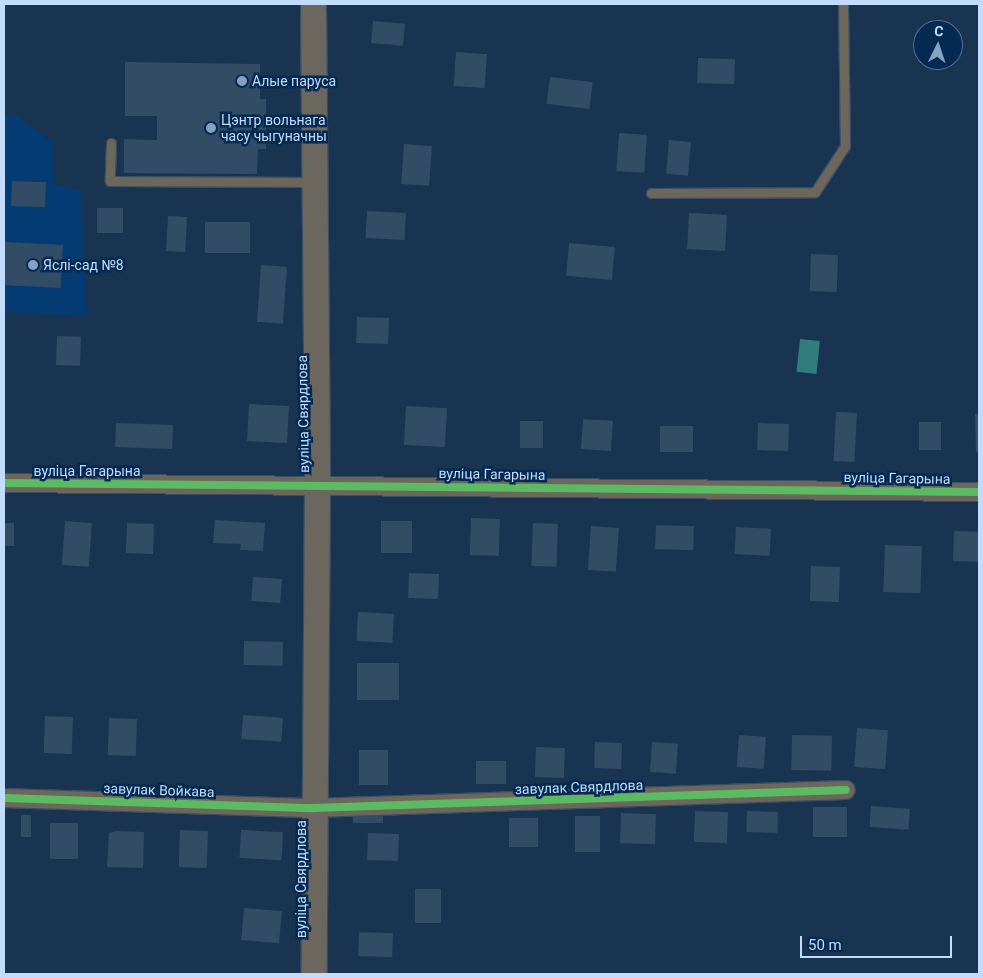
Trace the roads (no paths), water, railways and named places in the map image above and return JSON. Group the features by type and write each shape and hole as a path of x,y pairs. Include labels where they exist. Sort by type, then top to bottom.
{"main road":[{"name":"вуліца Свярдлова","path":"313,4 312,182 317,485 313,808 314,974"}],"street":[{"name":"вуліца Гагарына","path":"4,484 317,485 979,492"},
{"name":"завулак Свярдлова","path":"313,808 846,790"},
{"name":"завулак Войкава","path":"4,798 313,808"}],"lane":[{"path":"651,193 815,192 845,146 842,4"},
{"path":"112,143 110,181 312,182"}],"place":[{"name":"Алые паруса","path":"242,81"},
{"name":"Цэнтр вольнага часу чыгуначны","path":"211,128"},
{"name":"Яслі-сад №8","path":"33,265"}]}
